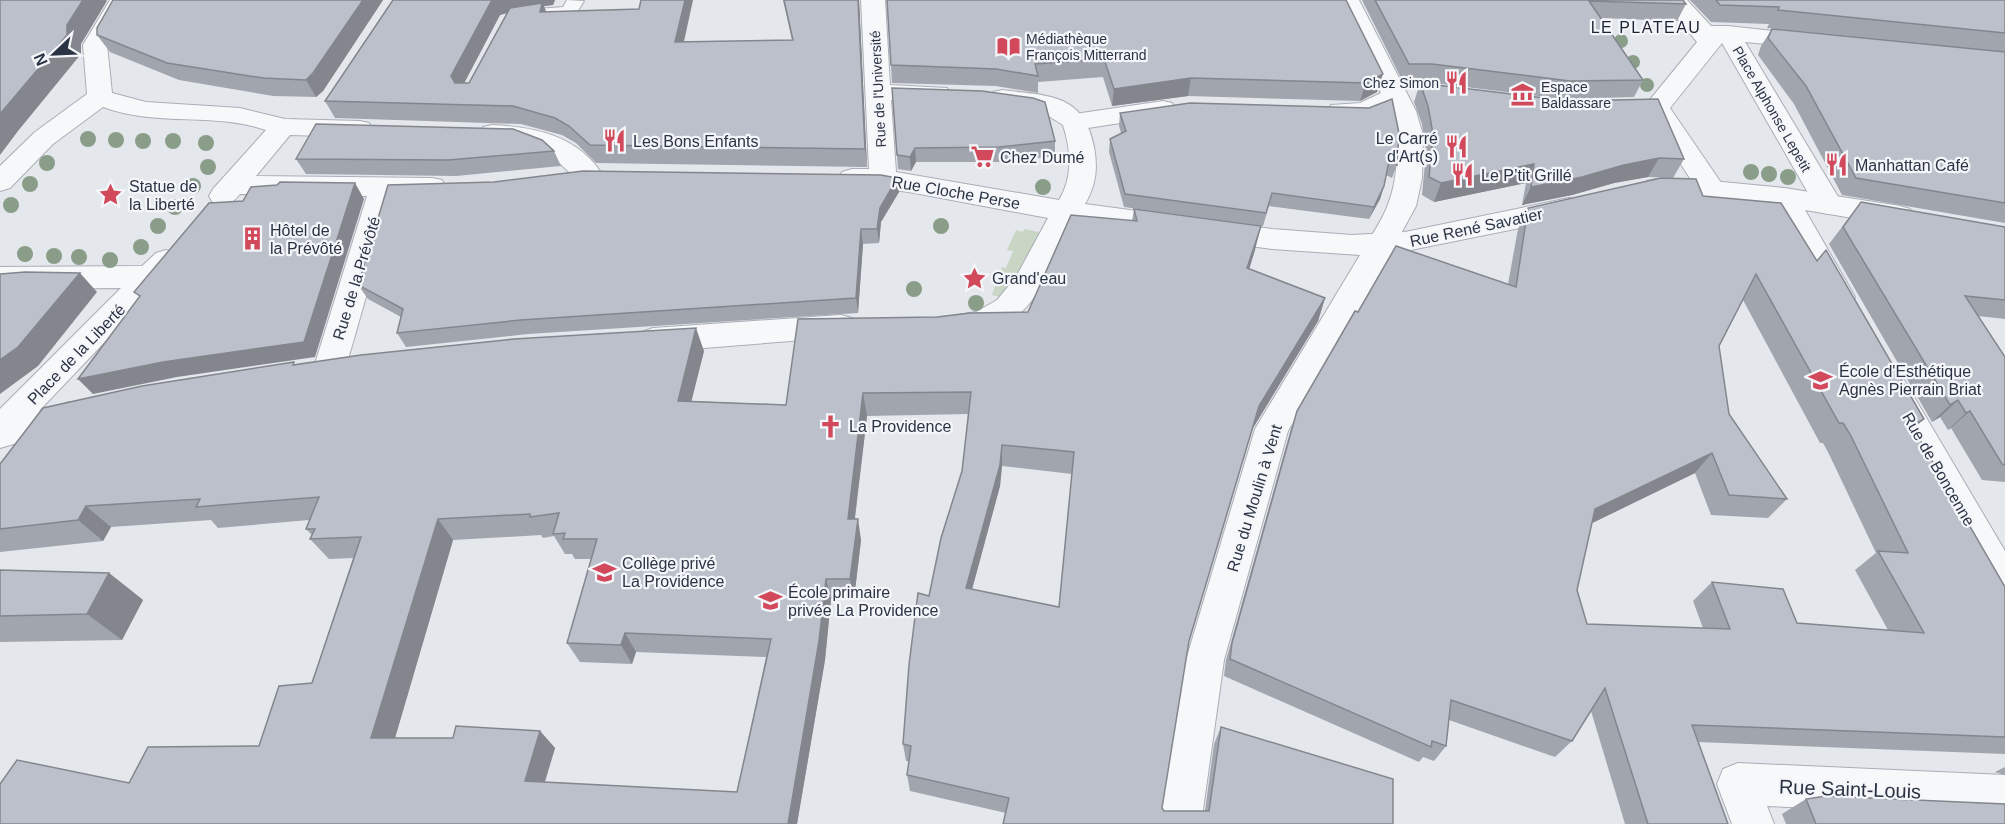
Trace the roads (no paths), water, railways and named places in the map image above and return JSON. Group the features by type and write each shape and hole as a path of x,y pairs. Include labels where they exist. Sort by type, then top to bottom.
{"street":[{"path":"100,98 95,45 122,0"},
{"name":"Rue de l'Université","path":"873,0 883,178"},
{"name":"Rue du Moulin à Vent","path":"1180,824 1205,660 1272,429 1381,245 1402,206 1408,178 1410,135 1401,93 1347,0"},
{"name":"Place Alphonse Lepetit","path":"1674,0 1716,34 1829,205"},
{"path":"1716,34 1838,43"},
{"name":"Place Alphonse Lepetit","path":"1657,107 1716,34"},
{"path":"879,92 968,95 1033,102 1056,108 1075,122 1086,164 1080,190 1053,233 1023,294 1013,304 980,322 964,325 928,325"},
{"path":"1319,110 1365,111 1401,93"},
{"path":"100,98 119,106 139,110 257,117 293,128 382,130"},
{"path":"0,182 44,138 100,98"},
{"path":"203,218 233,185 293,128 328,104"},
{"path":"1075,122 1188,106"},
{"path":"1630,108 1657,107 1712,190"},
{"path":"463,132 520,134 549,140 600,175 556,180"},
{"name":"Rue Cloche Perse","path":"822,178 883,178 1068,211 1273,240 1381,245"},
{"path":"233,185 455,187"},
{"name":"Rue de la Prévôté","path":"329,370 384,187"},
{"path":"1637,190 1648,188 1712,190 1784,197 1928,221"},
{"path":"1784,197 1857,328"},
{"name":"Rue René Savatier","path":"1381,245 1463,230 1595,200"},
{"name":"Place de la Liberté","path":"0,430 151,277 181,243"},
{"name":"Place de la Liberté","path":"0,278 151,277"},
{"path":"624,341 668,340 833,326 873,325"},
{"name":"Rue de Boncenne","path":"1875,359 2005,585"},
{"path":"297,374 364,365"},
{"path":"0,435 99,407"},
{"name":"Rue Saint-Louis","path":"1753,824 1738,784 2005,796"}],"lane":[{"path":"514,17 559,13 570,10 575,1"}],"place":[{"name":"Médiathèque François Mitterrand","path":"1008,47"},
{"name":"Chez Simon","path":"1457,83"},
{"name":"Espace Baldassare","path":"1523,95"},
{"name":"Les Bons Enfants","path":"615,141"},
{"name":"Le Carré d'Art(s)","path":"1456,147"},
{"name":"Chez Dumé","path":"982,157"},
{"name":"Manhattan Café","path":"1837,165"},
{"name":"Le P’tit Grillé","path":"1463,175"},
{"name":"Statue de la Liberté","path":"111,195"},
{"name":"Hôtel de la Prévôté","path":"252,239"},
{"name":"Grand'eau","path":"974,278"},
{"name":"École d'Esthétique Agnès Pierrain Briat","path":"1821,380"},
{"name":"La Providence","path":"831,426"},
{"name":"Collège privé La Providence","path":"604,572"},
{"name":"École primaire privée La Providence","path":"770,601"}],"district":[{"name":"LE PLATEAU","path":"1646,27"}]}
